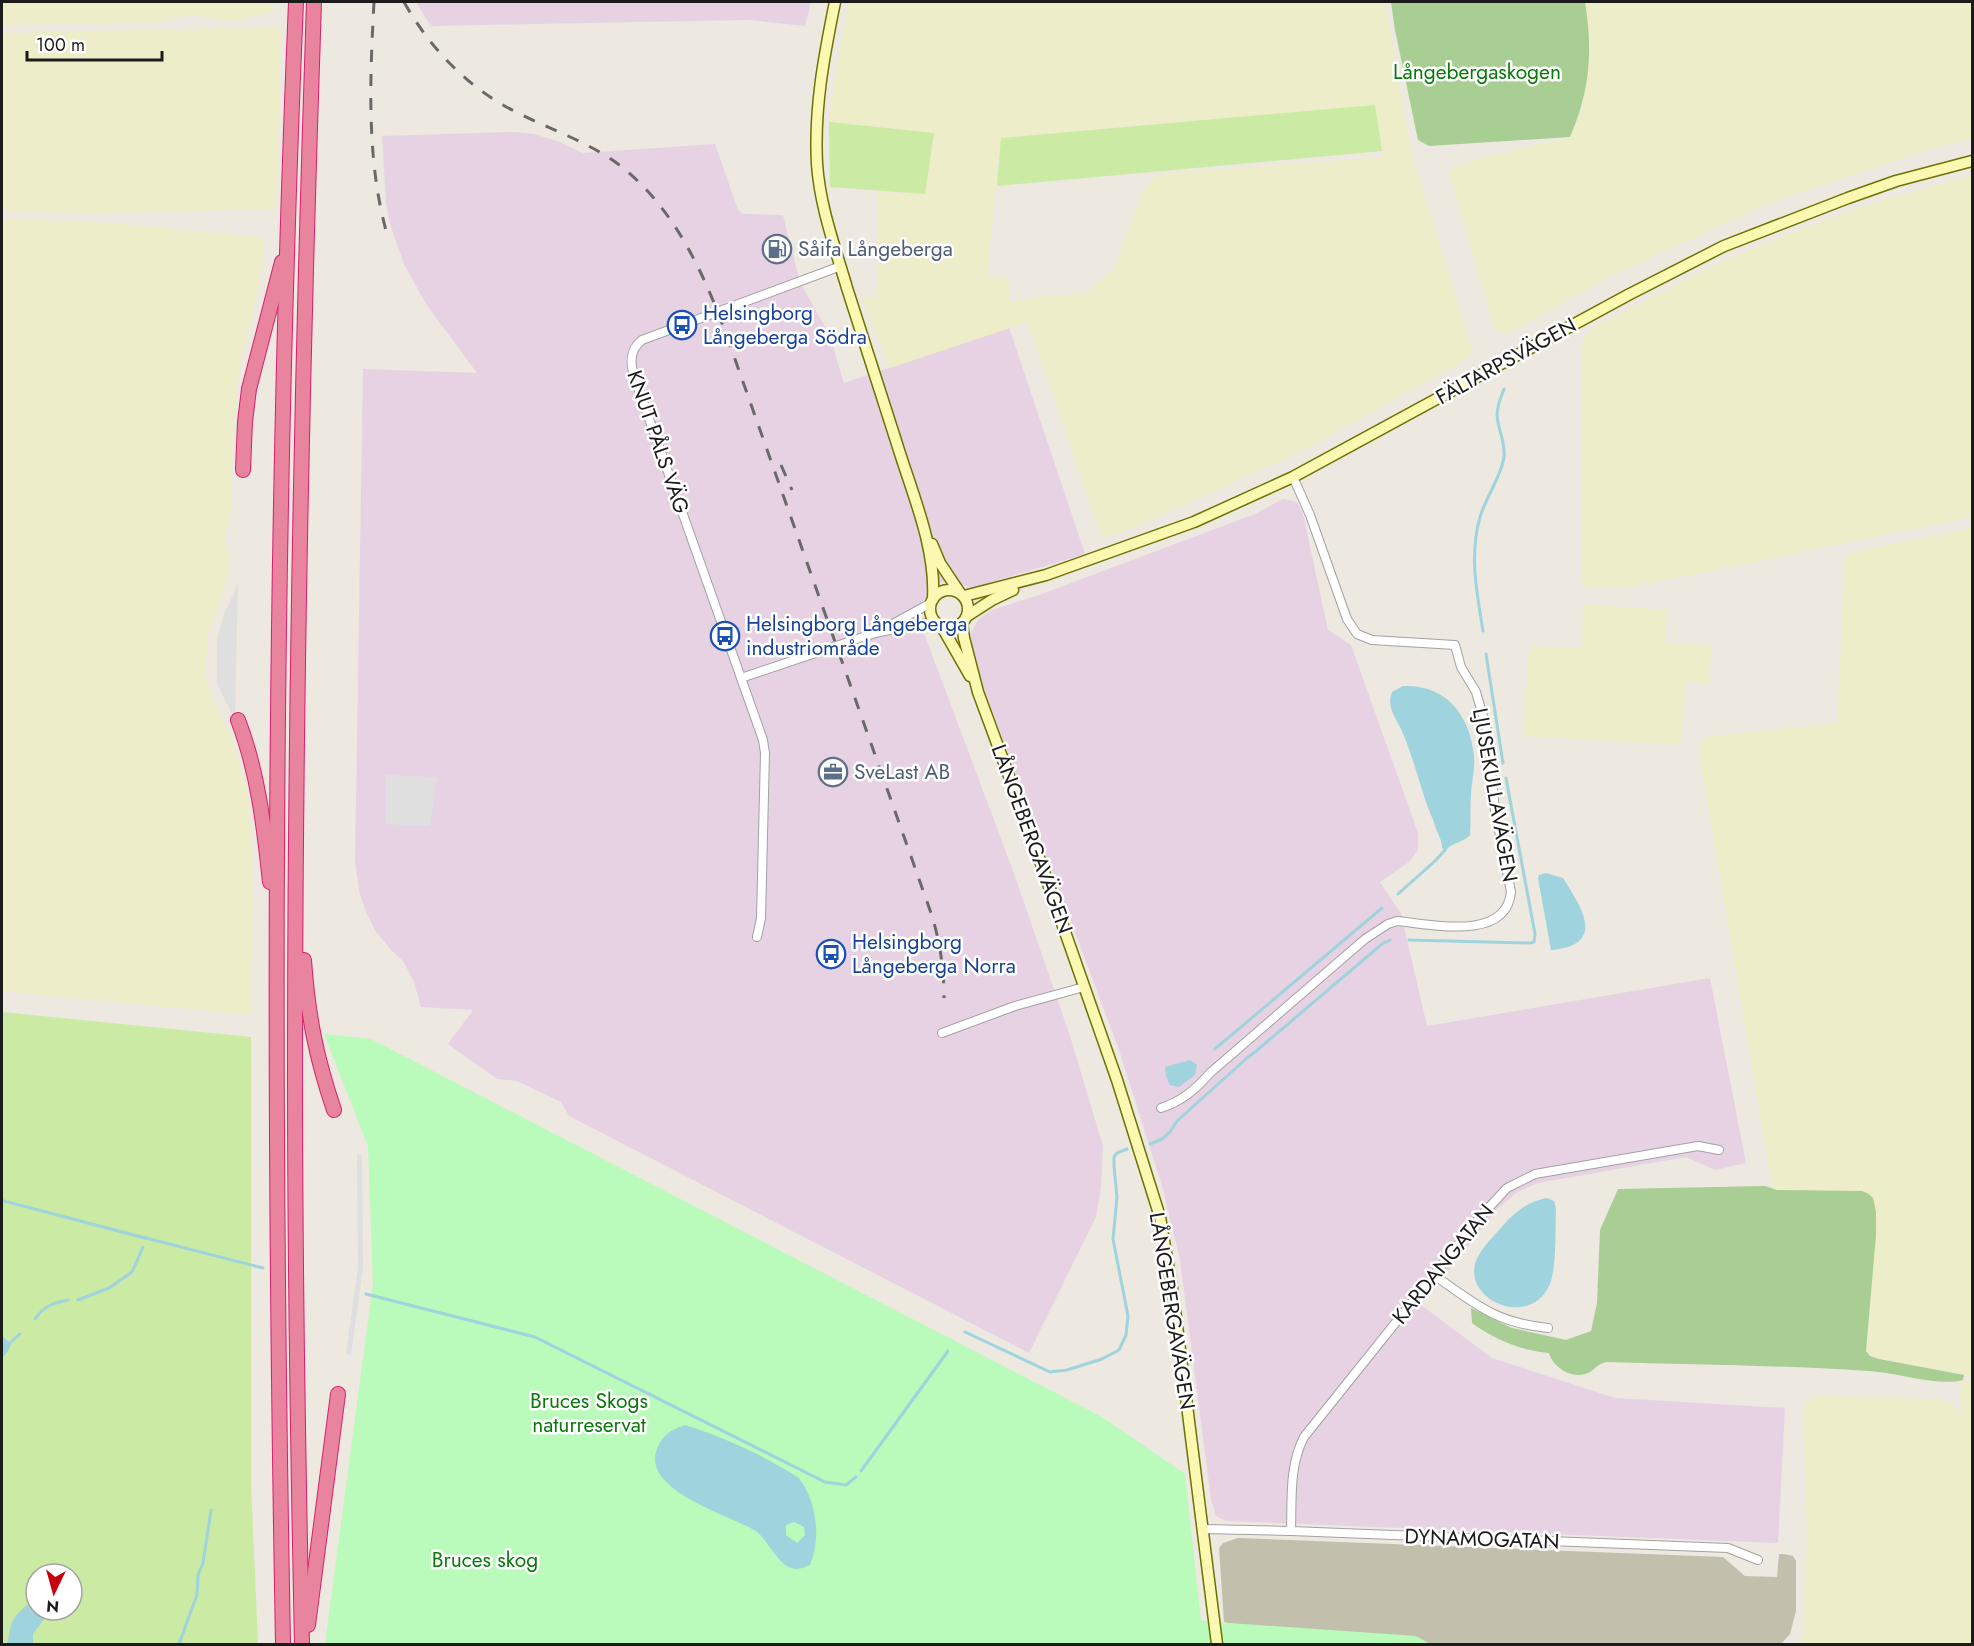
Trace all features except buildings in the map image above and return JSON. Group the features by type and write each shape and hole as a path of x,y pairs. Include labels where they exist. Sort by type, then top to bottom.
{"highway":[{"path":"283,1644 277,965 281,533 296,2"},
{"path":"302,1644 296,1295 296,860 305,283 314,2"},
{"path":"243,470 249,389 288,237"},
{"path":"238,720 254,766 263,814 277,965"},
{"path":"296,860 308,1010 319,1065 334,1110"},
{"path":"306,1644 338,1394"}],"street":[{"path":"835,2 822,65 816,131 821,196 922,525 934,580 932,618 940,626"},
{"name":"FÄLTARPSVÄGEN","path":"965,620 992,600 1046,575 1194,522 1293,477 1708,254 1759,231 1848,198 1972,161"},
{"name":"KNUT PÅLS VÄG","path":"757,937 761,918 765,753 763,740 633,373 632,354 642,340 841,266"},
{"name":"LJUSEKULLAVÄGEN","path":"1161,1108 1177,1103 1197,1088 1210,1073 1356,946 1388,924 1397,921 1460,926 1480,925 1497,917 1510,902 1511,891 1496,810 1487,730 1476,692 1461,667 1455,645 1372,640 1354,631 1344,614 1324,551 1293,477"},
{"path":"741,678 875,633 923,623 951,628 965,620 968,608 962,594 940,563 922,525"},
{"name":"FÄLTARPSVÄGEN","path":"962,594 1046,575"},
{"path":"875,633 932,601 945,590 962,594"},
{"name":"LÅNGEBERGAVÄGEN","path":"965,620 964,638 978,692 1084,987 1147,1173 1165,1240 1217,1644"},
{"name":"LÅNGEBERGAVÄGEN","path":"940,626 978,692"},
{"path":"942,1033 1015,1006 1084,987"},
{"name":"KARDANGATAN","path":"1292,1531 1293,1468 1304,1437 1507,1188 1535,1174 1698,1146 1719,1150"},
{"path":"1434,1275 1490,1313 1518,1324 1548,1328"},
{"name":"DYNAMOGATAN","path":"1203,1529 1728,1548 1758,1560"}],"shaded area":[{"path":"416,2 811,2 805,26 749,20 431,26"},
{"path":"514,132 534,134 560,142 583,153 715,144 738,210 747,214 783,215 800,282 829,334 844,383 1009,327 1085,554 972,588 949,581 942,582 937,584 920,604 918,617 1012,868 1070,1036 1103,1146 1101,1188 1096,1217 1029,1353 569,1116 561,1102 517,1081 497,1079 448,1044 473,1010 421,1007 414,982 403,961 375,930 366,912 360,895 355,862 363,369 477,373 426,304 404,264 390,224 386,202 382,136"},
{"path":"1283,499 1297,502 1303,514 1328,630 1351,645 1418,833 1418,850 1409,862 1380,882 1401,914 1427,1026 1710,978 1746,1163 1715,1170 1686,1157 1538,1183 1516,1193 1497,1209 1421,1305 1492,1358 1615,1398 1785,1408 1778,1543 1226,1521 1216,1516 1211,1499 1180,1260 1163,1189 1119,1050 977,670 970,634 979,619 992,610 1042,594 1255,514"},
{"path":"238,583 235,720 217,684 217,640 223,617"},
{"path":"386,775 437,777 430,826 386,824"},
{"path":"357,1155 362,1155 363,1268 351,1355 346,1354 358,1267"},
{"path":"1238,1538 1723,1557 1745,1576 1777,1577 1779,1554 1784,1554 1793,1556 1796,1561 1796,1611 1790,1634 1781,1644 1252,1644 1237,1626 1224,1622 1219,1548 1223,1543"}],"green space":[{"path":"2,2 275,2 267,14 231,21 193,15 176,17 166,22 2,25"},
{"path":"849,2 1385,2 1412,155 1473,351 1462,362 1298,453 1133,528 1102,539 1028,322 890,368 861,296 877,297 878,192 925,194 934,133 829,122 835,74","holes":["1375,106 1383,157 1170,173 1153,177 1142,195 1113,270 1086,293 1009,302 1010,278 987,276 1001,138"]},
{"name":"Långebergaskogen","path":"1391,2 1585,2 1589,37 1588,71 1582,103 1570,137 1429,146 1418,140"},
{"path":"1585,2 1972,2 1972,139 1931,148 1770,203 1613,275 1507,334 1495,330 1448,170 1470,161 1570,137 1581,112 1591,51"},
{"path":"281,27 276,209 103,213 11,212 2,209 2,33"},
{"path":"1375,105 1382,151 997,186 1001,138"},
{"path":"829,122 934,133 925,194 830,187"},
{"path":"1972,175 1972,517 1631,587 1581,586 1581,366 1582,343 1588,332 1603,322 1711,267 1787,234 1879,201"},
{"path":"2,218 123,224 265,238 258,291 240,364 233,432 231,511 225,539 229,557 227,580 208,636 206,663 206,680 214,703 232,737 248,793 252,836 253,905 251,1015 2,991"},
{"path":"1972,528 1972,1376 1879,1359 1867,1353 1865,1348 1876,1235 1876,1212 1862,1191 1777,1190 1772,1187 1699,753 1701,740 1709,736 1837,723 1846,556 1852,552"},
{"path":"1583,604 1668,610 1665,642 1712,646 1709,684 1686,681 1681,745 1523,736 1529,646 1576,648 1582,645"},
{"path":"2,1012 251,1037 251,1484 258,1644 2,1644"},
{"name":"Bruces Skogs naturreservat","path":"324,1034 371,1039 1102,1417 1185,1474 1201,1621 1416,1636 1430,1644 325,1644 373,1284 368,1146"},
{"path":"1765,1186 1777,1190 1862,1191 1869,1194 1873,1198 1876,1212 1876,1235 1866,1351 1870,1356 1879,1359 1964,1375 1963,1380 1942,1382 1879,1372 1835,1369 1607,1362 1590,1372 1577,1375 1565,1372 1555,1364 1549,1353 1508,1343 1472,1323 1471,1308 1512,1328 1566,1340 1591,1331 1597,1303 1600,1230 1618,1189"},
{"path":"1967,1380 1972,1381 1972,1644 1802,1644 1807,1537 1803,1409 1805,1403 1821,1396 1938,1399 1952,1403 1962,1417 1960,1387"}],"water":[{"path":"1403,686 1432,690 1443,696 1461,715 1472,741 1474,760 1470,835 1446,850 1442,848 1407,742 1392,712 1390,697 1392,692"},
{"path":"1546,873 1563,878 1582,912 1585,933 1579,941 1569,947 1551,950 1538,878 1539,875"},
{"path":"1190,1060 1197,1065 1195,1075 1179,1087 1170,1085 1165,1067"},
{"path":"1547,1198 1554,1201 1556,1209 1554,1260 1549,1286 1540,1299 1528,1305 1514,1307 1501,1305 1480,1289 1475,1277 1477,1259 1482,1250 1514,1214 1532,1202"},
{"path":"2,1199 148,1237 146,1240 2,1202"},
{"path":"2,1336 11,1344 2,1358"},
{"path":"685,1425 737,1444 800,1479 811,1500 816,1522 815,1544 810,1565 799,1569 790,1568 754,1530 691,1500 663,1479 656,1466 658,1446 663,1438","holes":["794,1522 804,1527 805,1535 797,1543 786,1535 786,1525"]},
{"path":"24,1607 24,1622 42,1622 33,1634 33,1644 6,1644 11,1625"}],"waterway":[{"path":"1483,631 1475,574 1475,546 1480,517 1500,472 1504,457 1497,413 1504,389"},
{"path":"1486,654 1503,763"},
{"path":"1409,940 1534,942 1535,934 1506,778"},
{"path":"1398,894 1445,850"},
{"path":"1215,1049 1382,908"},
{"path":"1150,1144 1162,1139 1177,1121 1247,1058 1382,944 1390,940"},
{"path":"965,1332 1050,1372 1067,1370 1102,1359 1119,1350 1126,1335 1128,1316 1113,1239 1117,1197 1114,1157 1117,1153 1127,1149"},
{"path":"146,1238 263,1268"},
{"path":"78,1300 109,1288 132,1272 143,1247"},
{"path":"366,1294 535,1337 825,1482 846,1485 856,1477"},
{"path":"35,1319 49,1306 68,1300"},
{"path":"11,1342 20,1334"},
{"path":"861,1471 948,1351"},
{"path":"179,1644 197,1595 198,1575 203,1563 211,1510"}],"railway":[{"path":"374,2 371,118 376,177 387,234"},
{"path":"404,2 426,36 468,81 520,114 595,149 637,180 670,219 695,262 725,331 931,913 941,955 944,998"},
{"path":"781,465 792,490"}],"place":[{"name":"Såifa Långeberga","path":"777,249"},
{"name":"Helsingborg Långeberga Södra","path":"682,325"},
{"name":"Helsingborg Långeberga industriområde","path":"725,636"},
{"name":"SveLast AB","path":"833,772"},
{"name":"Helsingborg Långeberga Norra","path":"831,954"}],"park label":[{"name":"Bruces skog","path":"485,1560"}]}
